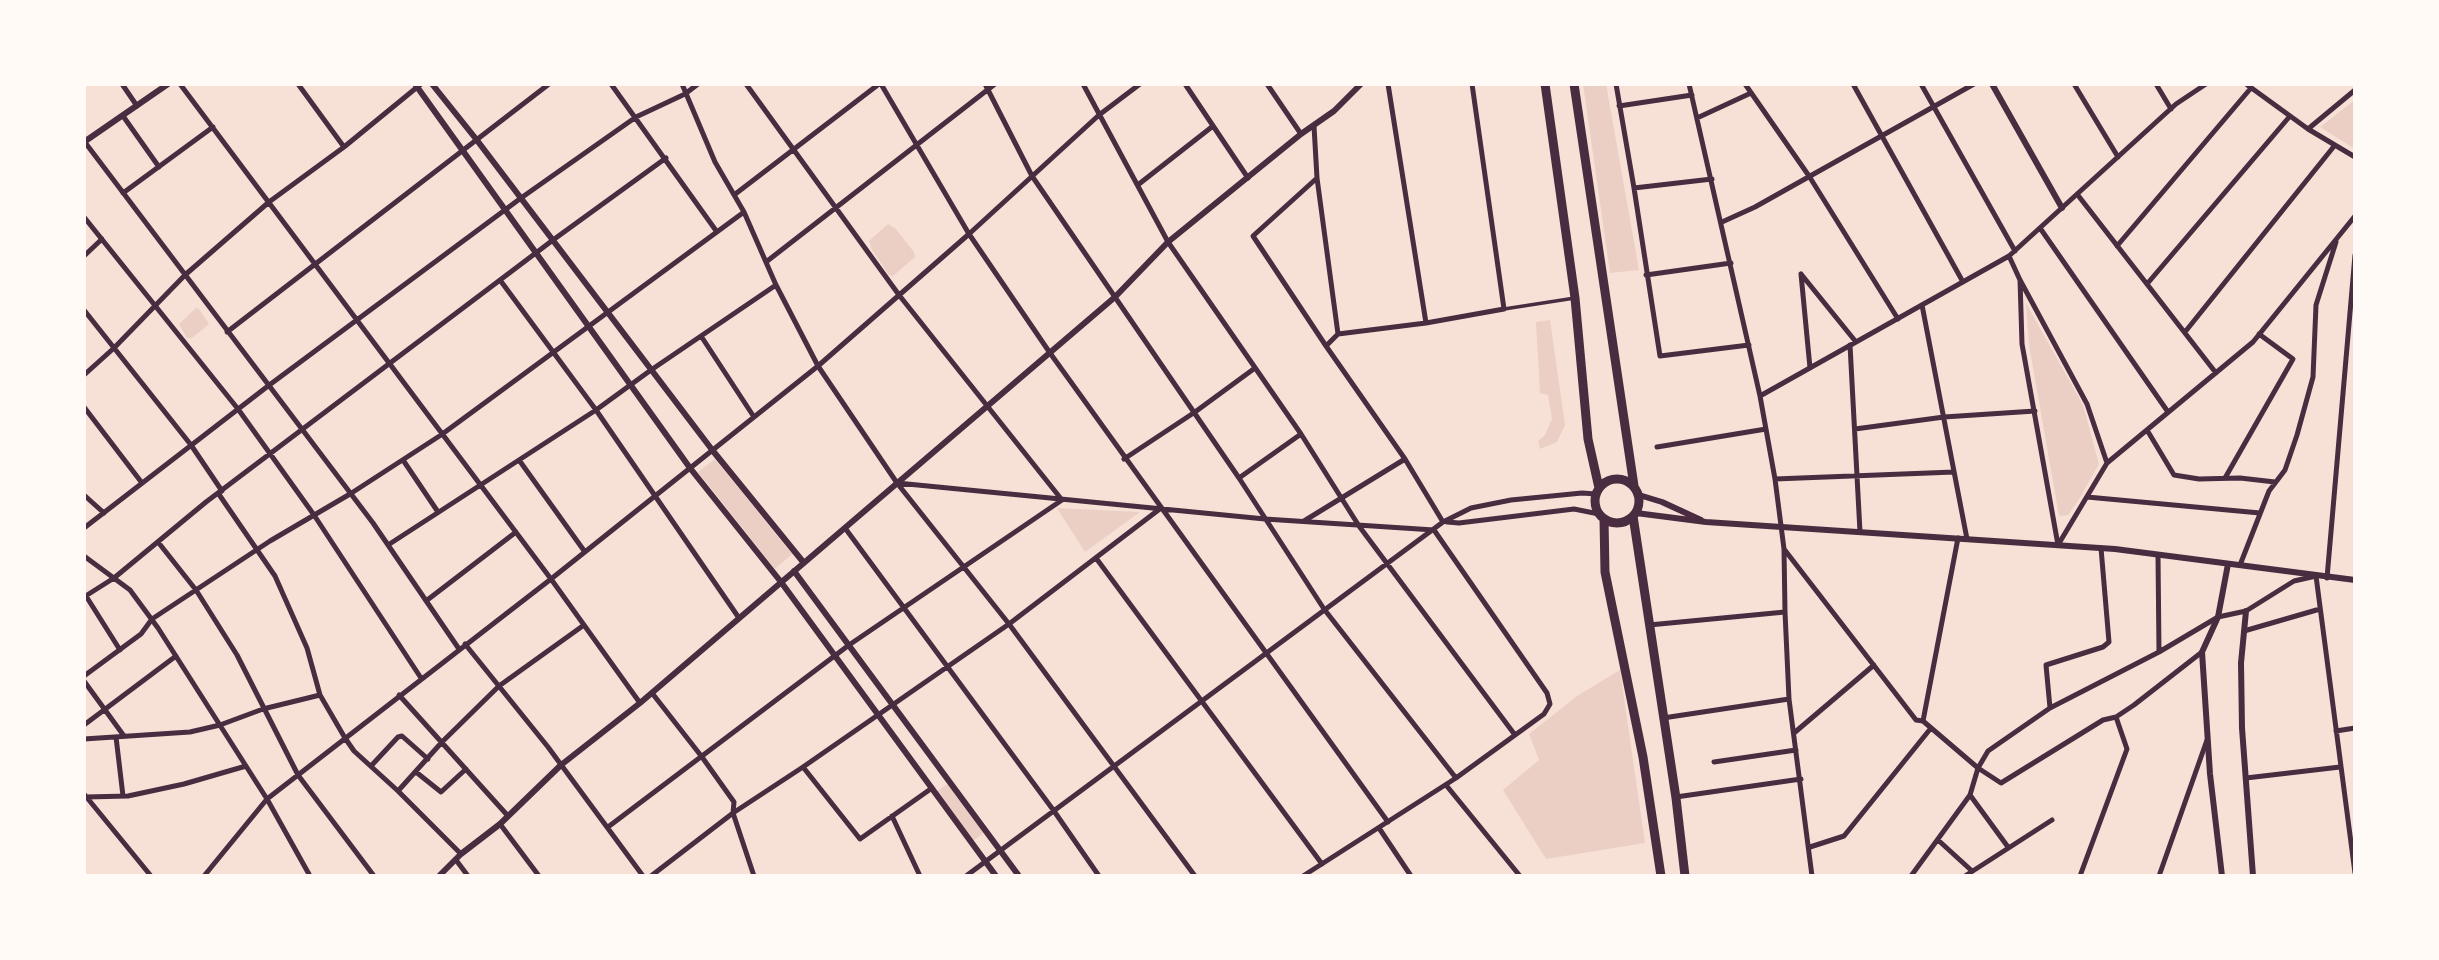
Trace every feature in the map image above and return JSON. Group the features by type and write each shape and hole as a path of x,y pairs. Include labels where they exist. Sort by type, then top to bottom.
{"highway":[{"path":"1545,84 1575,298 1588,439 1598,491 1596,508 1602,516 1616,523 1634,515"},
{"path":"1574,84 1639,504 1634,515 1685,876"},
{"path":"1598,491 1604,483 1616,479 1623,479 1636,490"},
{"path":"1602,516 1605,572 1643,757 1661,876"}],"street":[{"path":"121,84 137,106"},
{"path":"167,84 84,142 388,545 459,649"},
{"path":"180,84 551,579 640,703"},
{"path":"298,84 344,147"},
{"path":"432,84 713,451 804,563"},
{"path":"227,332 549,84"},
{"path":"611,84 717,232"},
{"path":"682,84 715,162 744,212 776,285 818,366 897,483 1009,624 1195,876"},
{"path":"84,528 237,409 521,198 636,117 685,94 698,84"},
{"path":"746,84 899,295 1062,500"},
{"path":"734,195 881,84 969,234 1050,353 1388,822"},
{"path":"766,262 837,209 986,87 995,84"},
{"path":"1083,84 1168,242 1301,434 1359,526 1515,735"},
{"path":"204,876 267,799 551,579 818,366 969,234 1099,115 1140,84"},
{"path":"1185,84 1248,178"},
{"path":"1267,84 1301,134"},
{"path":"439,876 500,824 561,765 652,693 1115,297 1168,242 1314,126 1362,84"},
{"path":"1388,84 1426,323"},
{"path":"1472,84 1504,309"},
{"path":"1616,84 1660,356 1749,345"},
{"path":"1689,84 1760,396 1782,526 1789,699 1812,876 1805,876"},
{"path":"1745,84 1810,176 1898,319"},
{"path":"1853,84 1963,282"},
{"path":"1921,84 2015,251"},
{"path":"1722,222 1755,207 1974,84"},
{"path":"1992,84 2063,208"},
{"path":"2074,84 2118,157"},
{"path":"2156,84 2171,109"},
{"path":"1760,396 2010,256 2171,109 2206,84"},
{"path":"84,375 185,275 269,202 344,147 417,85 690,468 781,582 996,876"},
{"path":"2117,246 2248,86 2308,129 2355,158"},
{"path":"986,87 1032,176 1195,412 1324,609 1455,778"},
{"path":"2308,129 2355,90"},
{"path":"1698,118 1751,93"},
{"path":"1619,106 1692,96"},
{"path":"123,116 159,167"},
{"path":"2147,284 2290,116"},
{"path":"1139,184 1213,126"},
{"path":"1314,126 1317,178 1338,334"},
{"path":"123,193 213,127"},
{"path":"2185,332 2335,145"},
{"path":"120,650 85,597 114,578 220,492 552,240 666,158"},
{"path":"1317,178 1253,236 1405,459 1443,522"},
{"path":"1634,188 1712,179"},
{"path":"2077,194 2216,373"},
{"path":"124,736 84,678 141,634 152,619 441,435 744,212"},
{"path":"2058,545 2107,463 2259,334 2355,216"},
{"path":"84,217 237,409 314,515 421,678"},
{"path":"2040,228 2168,412"},
{"path":"2240,565 2260,513 2285,470 2293,446 2313,377 2316,305 2338,236"},
{"path":"84,256 102,239"},
{"path":"2327,578 2355,255"},
{"path":"2010,256 2020,280 2087,404 2107,463"},
{"path":"1646,275 1731,263"},
{"path":"1810,368 1801,274 1853,344 1860,532"},
{"path":"500,280 596,410 739,618"},
{"path":"2020,280 2022,344 2058,545"},
{"path":"388,545 596,410 776,285"},
{"path":"1326,346 1338,334 1426,323 1575,298"},
{"path":"1922,305 1967,539"},
{"path":"84,310 191,445 259,549 275,576 307,648 320,695 345,738 354,751 398,791 459,857 468,876"},
{"path":"2225,478 2292,359 2259,334"},
{"path":"701,336 754,417"},
{"path":"1124,459 1255,368"},
{"path":"84,407 142,483"},
{"path":"1855,429 1944,417 2035,411"},
{"path":"1657,447 1766,429"},
{"path":"2147,430 2174,475 2199,479 2276,482"},
{"path":"1239,478 1301,434"},
{"path":"1304,522 1405,459"},
{"path":"402,460 439,512"},
{"path":"519,460 585,552"},
{"path":"1775,479 1954,472"},
{"path":"897,483 1265,519 1434,530"},
{"path":"1636,490 1706,522"},
{"path":"966,876 1443,522 1471,508 1511,500 1598,491"},
{"path":"84,495 104,513"},
{"path":"2087,498 2260,513"},
{"path":"608,827 849,645 1062,500"},
{"path":"651,876 733,813 1009,624 1161,508"},
{"path":"1443,522 1459,523 1574,509 1602,516"},
{"path":"1634,515 2101,548 2355,580"},
{"path":"845,528 1099,876"},
{"path":"1307,875 1446,785 1544,714 1550,704 1547,693 1434,530"},
{"path":"426,601 516,532"},
{"path":"1923,721 1958,538"},
{"path":"158,542 196,590 237,655 298,775 374,876"},
{"path":"2049,708 2046,665 2103,647 2109,642 2101,548"},
{"path":"1784,549 1916,720 1923,721 1978,768 2001,783 2103,720 2116,717 2202,652 2218,617 2228,564"},
{"path":"2158,555 2159,652"},
{"path":"84,556 130,590 152,619 267,799 310,876"},
{"path":"1096,558 1322,864"},
{"path":"794,571 1019,876"},
{"path":"2316,576 2355,873"},
{"path":"1911,876 1970,795 1978,768 1988,751 2049,708 2159,652 2218,617 2246,611 2294,581 2316,576"},
{"path":"2244,631 2320,609"},
{"path":"2246,611 2241,663 2253,876"},
{"path":"1649,625 1784,612"},
{"path":"398,791 442,742 499,686 584,625"},
{"path":"465,644 561,765 643,876"},
{"path":"2202,652 2210,774 2221,876"},
{"path":"84,725 176,656"},
{"path":"1794,734 1874,665"},
{"path":"652,693 734,802 733,813 754,876"},
{"path":"84,739 190,732 220,725 263,709 320,695"},
{"path":"399,695 508,816"},
{"path":"1663,718 1789,699"},
{"path":"2080,876 2127,749 2116,717"},
{"path":"1810,847 1844,836 1931,728"},
{"path":"2336,731 2355,728"},
{"path":"371,766 402,736 428,759"},
{"path":"117,737 122,796"},
{"path":"2159,876 2208,737"},
{"path":"1714,762 1796,750"},
{"path":"85,797 122,796 184,784 246,766"},
{"path":"803,767 860,839 932,788"},
{"path":"2246,778 2340,767"},
{"path":"416,772 441,792 466,769"},
{"path":"1676,798 1801,779"},
{"path":"1446,785 1520,876"},
{"path":"1970,795 2008,847"},
{"path":"85,797 151,876"},
{"path":"2346,813 2355,812"},
{"path":"892,816 920,876"},
{"path":"1965,876 2052,820"},
{"path":"500,824 539,876"},
{"path":"1379,828 1410,876"},
{"path":"1938,840 1972,871"}],"shaded area":[{"path":"1583,84 1606,84 1639,270 1610,273"},
{"path":"2355,100 2355,149 2320,127"},
{"path":"888,224 895,228 915,257 893,276 889,275 869,241"},
{"path":"2026,303 2083,405 2099,464 2068,515 2059,516 2029,345"},
{"path":"196,308 209,324 192,338 187,338 179,324"},
{"path":"1550,320 1565,425 1557,442 1540,449 1538,441 1545,435 1552,419 1548,395 1540,393 1536,322"},
{"path":"715,459 792,554 775,569 698,472"},
{"path":"1057,508 1140,512 1085,552"},
{"path":"1620,670 1645,843 1546,859 1503,790 1539,760 1529,734 1577,696"},
{"path":"949,783 984,833 973,841 937,791"}]}
